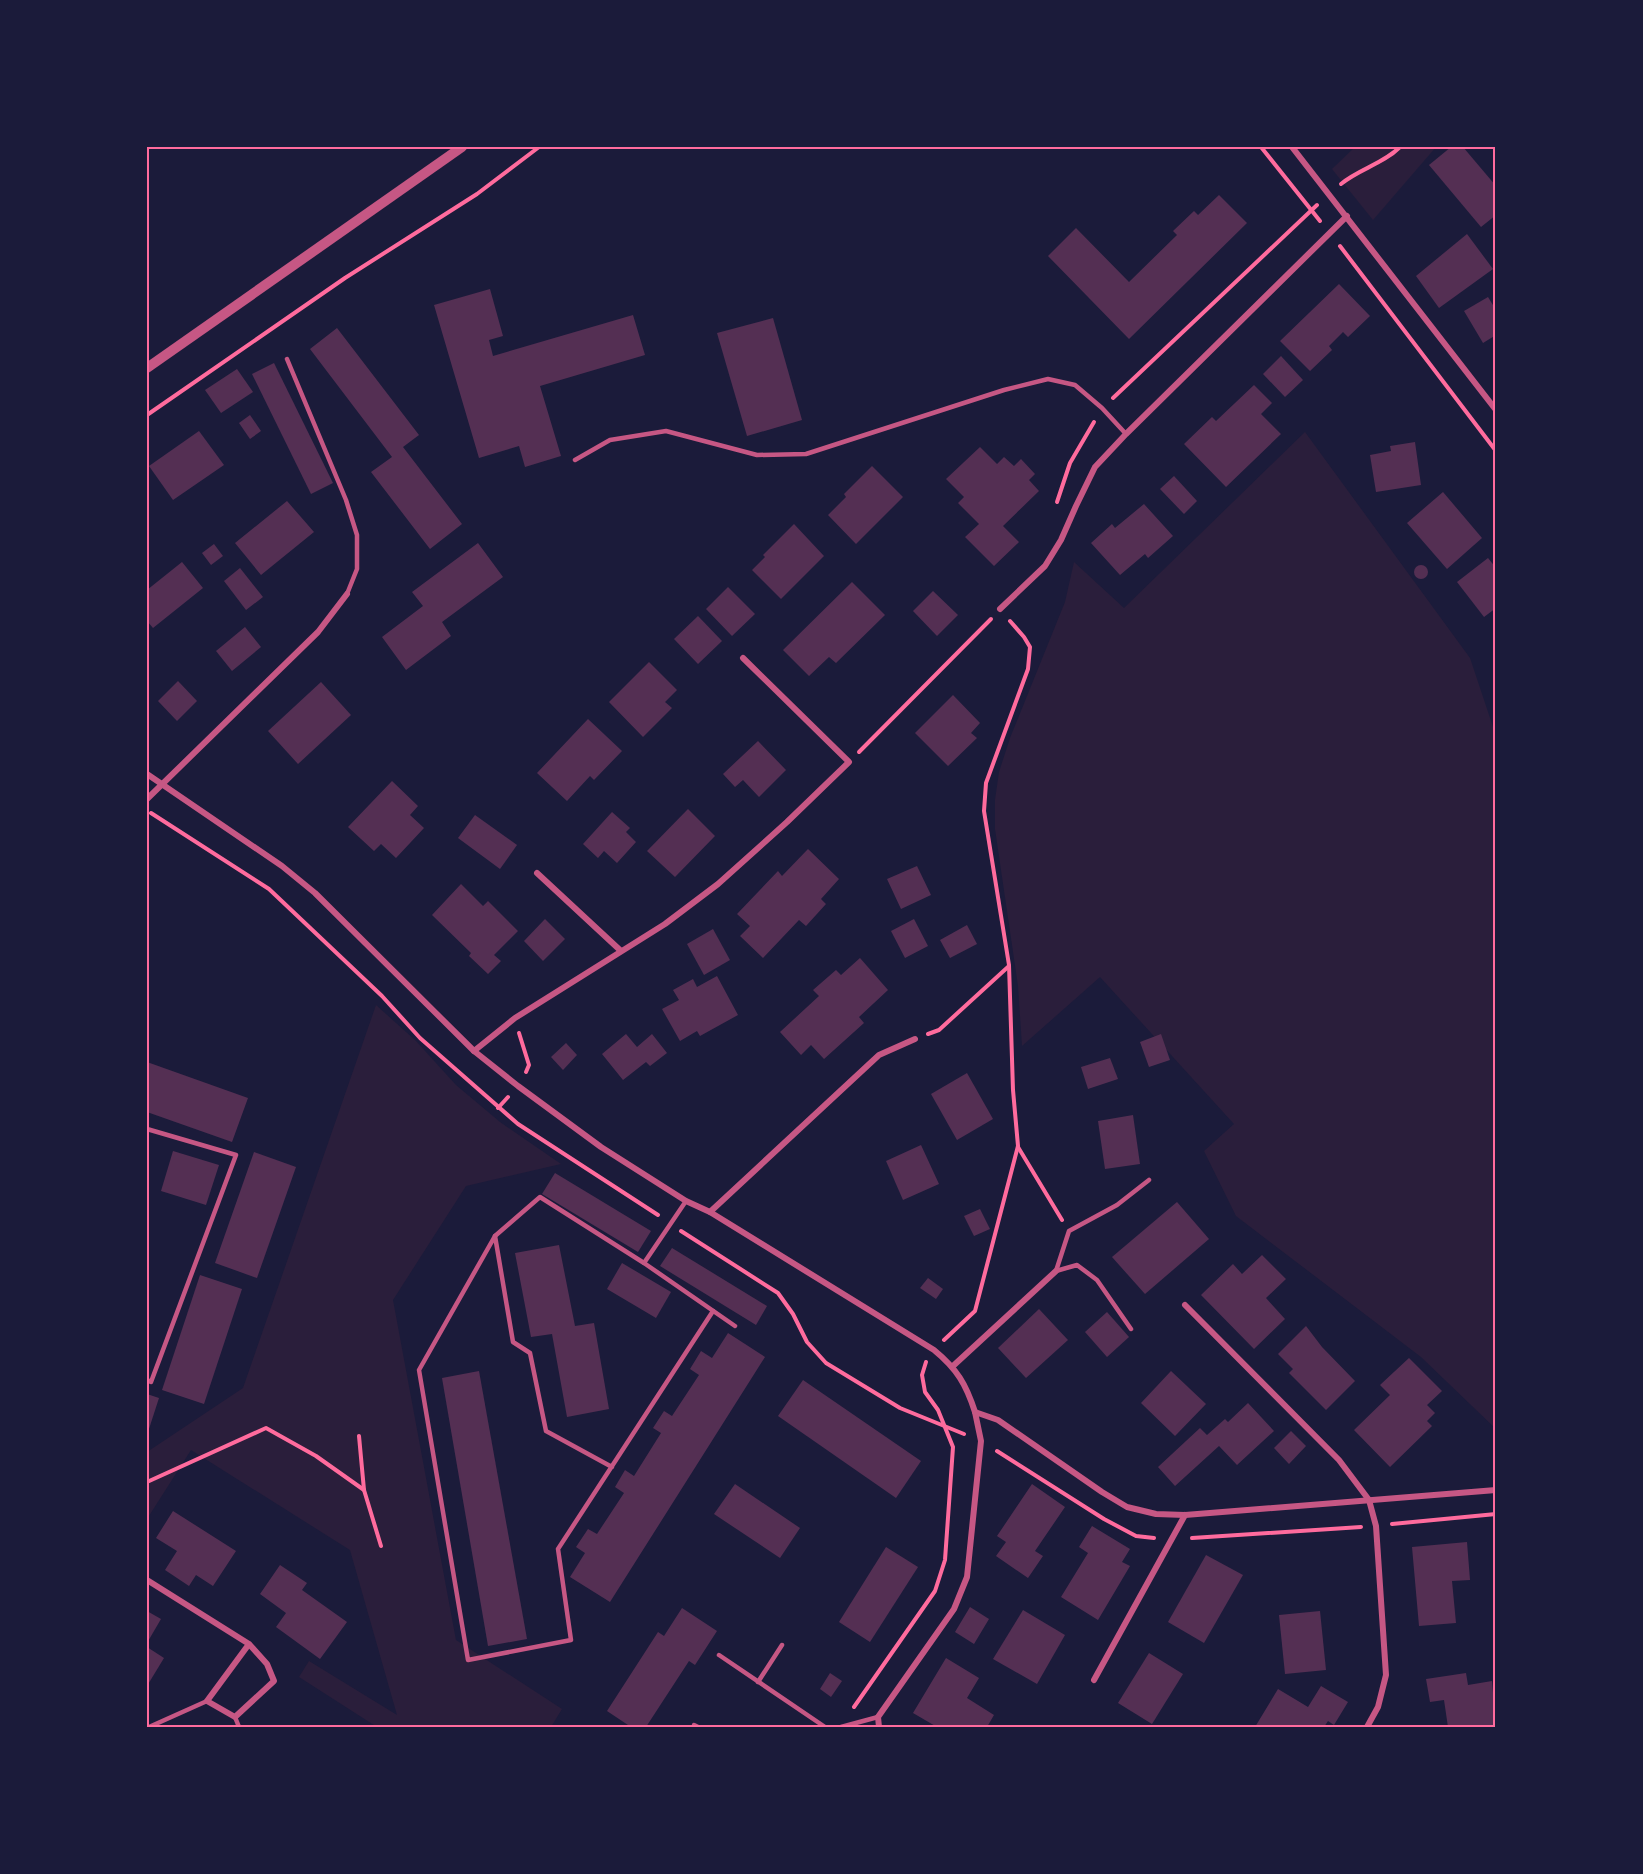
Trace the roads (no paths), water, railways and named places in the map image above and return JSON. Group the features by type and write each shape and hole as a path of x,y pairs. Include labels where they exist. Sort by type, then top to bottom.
{"street":[{"path":"147,368 462,147"},
{"path":"1292,147 1496,410"},
{"path":"1000,609 1045,566 1061,540 1095,467 1347,216"},
{"path":"147,799 318,632 346,594"},
{"path":"474,1051 515,1018 665,924 718,884 849,762 743,658"},
{"path":"147,774 282,866 315,893 474,1051 601,1147 686,1201 711,1212 934,1350 953,1366 968,1390 981,1441 967,1577 954,1609 878,1717 879,1727"},
{"path":"537,873 621,951"},
{"path":"711,1212 879,1055 915,1039"},
{"path":"953,1366 1056,1271"},
{"path":"1185,1305 1339,1460 1369,1500 1376,1526 1386,1675 1378,1707 1368,1727"},
{"path":"975,1412 998,1420 1127,1507 1156,1514 1185,1515 1496,1490"},
{"path":"1094,1680 1185,1515"},
{"path":"147,1580 249,1644 267,1664 274,1681 235,1717 207,1701 249,1644"}],"lane":[{"path":"287,359 346,500 357,535 357,569 346,594"},
{"path":"575,460 610,440 666,431 757,455 806,453 1004,390 1048,379 1075,385 1102,408 1126,434"},
{"path":"147,1129 236,1155 151,1382 147,1380"},
{"path":"1056,1271 1069,1232 1117,1205 1149,1180"},
{"path":"714,1311 558,1550 571,1640 468,1660 419,1370 495,1236 540,1197 644,1263 714,1311 735,1326"},
{"path":"644,1263 686,1201"},
{"path":"495,1236 513,1342 530,1353 546,1431 612,1467"},
{"path":"1056,1271 1077,1265 1097,1280 1131,1329"},
{"path":"758,1682 783,1645"},
{"path":"719,1655 825,1727"},
{"path":"149,1727 207,1701"},
{"path":"235,1717 239,1727"},
{"path":"841,1727 878,1717"}]}
